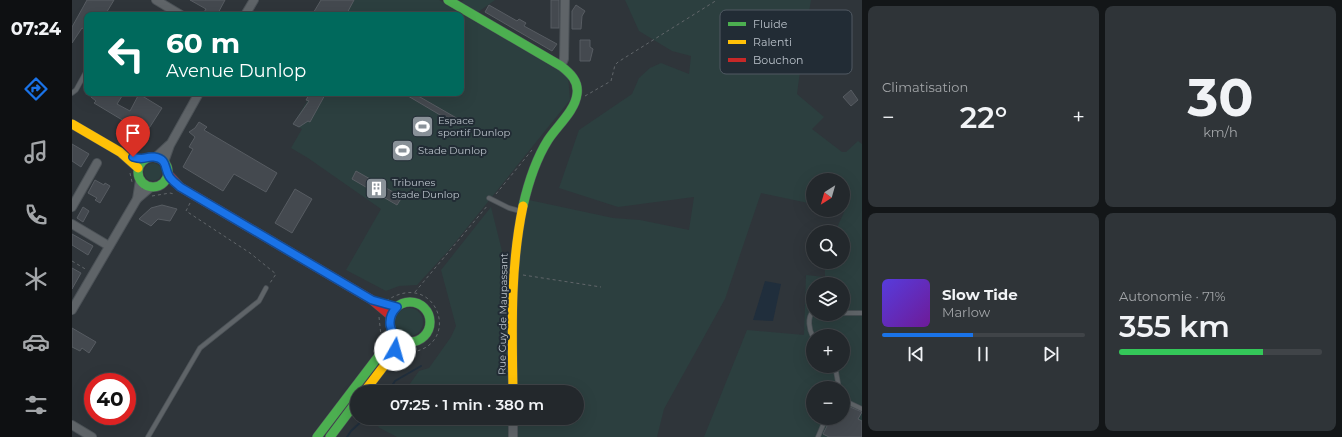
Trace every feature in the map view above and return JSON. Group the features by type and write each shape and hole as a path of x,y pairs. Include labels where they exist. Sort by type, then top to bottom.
{"street":[{"path":"156,0 176,12"},
{"path":"247,12 254,0"},
{"path":"453,1 562,66 564,59 565,0"},
{"name":"Rue Guy de Maupassant","path":"513,385 513,274 517,228 524,197 537,161 547,141 575,101 578,84 575,77 562,66"},
{"path":"137,166 160,160 197,96"},
{"path":"72,124 120,152 137,166 140,180 139,195"},
{"path":"160,160 180,192"},
{"path":"72,207 97,163"},
{"path":"72,310 139,195 151,187 161,184 168,174"},
{"path":"140,180 151,187"},
{"path":"161,184 180,192 372,300 391,316"},
{"path":"72,224 109,246"},
{"path":"372,300 397,307"},
{"path":"403,303 417,303 423,307 429,319 430,326 423,338 410,342 403,341 393,334 390,322 391,316 397,307 403,303"},
{"path":"317,437 387,345 393,334"},
{"path":"369,385 403,341"},
{"path":"330,437 350,410"},
{"path":"72,425 92,437"},
{"path":"513,425 513,437"}],"lane":[{"path":"72,93 76,90 84,75"},
{"path":"490,198 508,208 521,211"},
{"path":"148,437 200,348 259,301 266,288"},
{"path":"850,312 862,313"},
{"path":"850,403 862,409"},
{"path":"818,437 823,425"}],"path":[{"path":"575,101 611,81 618,62 717,0"},
{"path":"137,166 133,187 139,195 148,197 170,192 180,192"},
{"path":"185,200 192,199"},
{"path":"192,199 186,211 245,250 276,274 266,288"},
{"path":"72,261 93,274"},
{"path":"513,274 601,286"},
{"path":"383,303 403,292 415,292 432,301 436,308 440,328 437,336 430,346 417,353 404,353 395,350"}],"shaded area":[{"name":"Espace sportif Dunlop","path":"321,0 439,0 460,12 314,12"},
{"path":"464,0 495,0 478,12 461,2"},
{"path":"625,0 811,0 809,10 720,10 720,74 800,74 797,94 824,117 812,129 842,152 846,152 858,141 862,144 862,437 704,437 747,330 804,335 806,275 825,277 825,269 850,269 850,225 838,225 842,217 850,217 850,173 806,173 806,203 761,193 725,299 664,409 657,437 397,437 378,427 379,425 584,425 584,385 409,385 419,371 429,368 451,337 456,326 441,270 491,207 505,263 506,284 517,295 520,242 529,200 613,218 640,220 689,230 694,197 618,207 559,188 579,130 632,94 639,78 650,68 661,63 689,74 691,56 672,51 639,31"},
{"name":"Espace sportif Dunlop","path":"464,15 568,75 570,100 449,250 417,285 399,286 386,291 346,270 381,209 308,158 291,148 302,129 293,124 310,96 464,96"},
{"path":"149,163 157,163 162,168 160,179 157,181 149,181 144,176 144,168"},
{"path":"409,308 415,309 419,312 422,316 422,328 419,332 415,335 409,336 403,335 399,332 396,328 395,322 396,316 399,312 403,309"}],"water":[{"path":"765,281 781,284 773,321 753,320"}],"building":[{"path":"87,0 114,0 107,12 84,12 84,29 82,28 72,43 72,27"},
{"path":"190,0 225,0 219,12 204,12 206,9"},
{"path":"321,0 354,0 348,12 314,12"},
{"path":"551,0 559,0 559,28 551,28"},
{"path":"489,5 517,21 519,19 526,23 524,26 557,44 552,51 485,12"},
{"path":"576,5 585,11 582,16 581,29 572,29 572,11"},
{"path":"580,40 590,40 590,47 593,49 590,61 580,61"},
{"path":"851,90 858,100 851,106 843,97"},
{"path":"122,96 117,104 130,111 138,96 142,96 162,108 146,133 140,130 131,144 116,134 124,121 94,103 96,101 91,97"},
{"path":"308,96 324,96 310,122 308,121 299,127 293,124 309,101 306,100"},
{"path":"408,96 418,96 460,120 457,125"},
{"path":"199,122 207,127 204,130 277,173 266,192 234,174 223,191 183,167 193,149 189,147 195,137 189,132 195,128"},
{"path":"72,144 89,154 81,167 72,161"},
{"name":"Tribunes stade Dunlop","path":"356,171 402,197 397,205 352,179"},
{"path":"95,180 104,185 105,183 110,186 100,203 95,200 97,198 88,193"},
{"path":"295,189 312,199 292,233 275,223"},
{"path":"162,205 177,209 170,221 158,219 151,226 139,219 151,208"},
{"path":"83,207 89,211 83,222 77,218"},
{"path":"72,234 93,246 88,255 72,245"},
{"path":"72,268 81,273 72,289"},
{"path":"72,328 96,342 89,353 82,348 80,351 72,347"},
{"path":"850,407 862,412 858,419 862,421 862,437 829,437 823,434 828,425 850,425"}],"waterway":[{"path":"392,385 395,381 421,366"},
{"path":"347,437 357,425"}],"traffic: fast":[{"path":"448,0 561,66 571,75 577,85 576,100 573,106 548,140 536,163 523,206"},
{"path":"153,157 159,158 167,166 168,172 167,178 159,186 153,187 147,186 139,178 138,172 139,166 147,158 153,157"},
{"path":"410,302 418,304 424,308 428,314 430,322 428,330 424,336 418,340 410,342 402,340 396,336 392,330 390,322 392,314 396,308 402,304 410,302"},
{"path":"317,437 387,345 393,334"},
{"path":"330,437 350,410"}],"traffic: slow":[{"path":"72,124 120,152 138,168"},
{"path":"513,385 512,322 514,275 523,206"},
{"path":"369,385 403,341"}],"traffic: jam":[{"path":"168,174 180,187 372,300 391,316"}],"place":[{"name":"Espace sportif Dunlop","path":"423,126"},
{"name":"Stade Dunlop","path":"402,150"},
{"name":"Tribunes stade Dunlop","path":"377,188"}],"route":[{"path":"133,157 143,160 152,157 160,159 164,162 168,170 168,174 180,187 372,300 397,307 391,316 391,328 393,334 403,341 395,350"}]}
